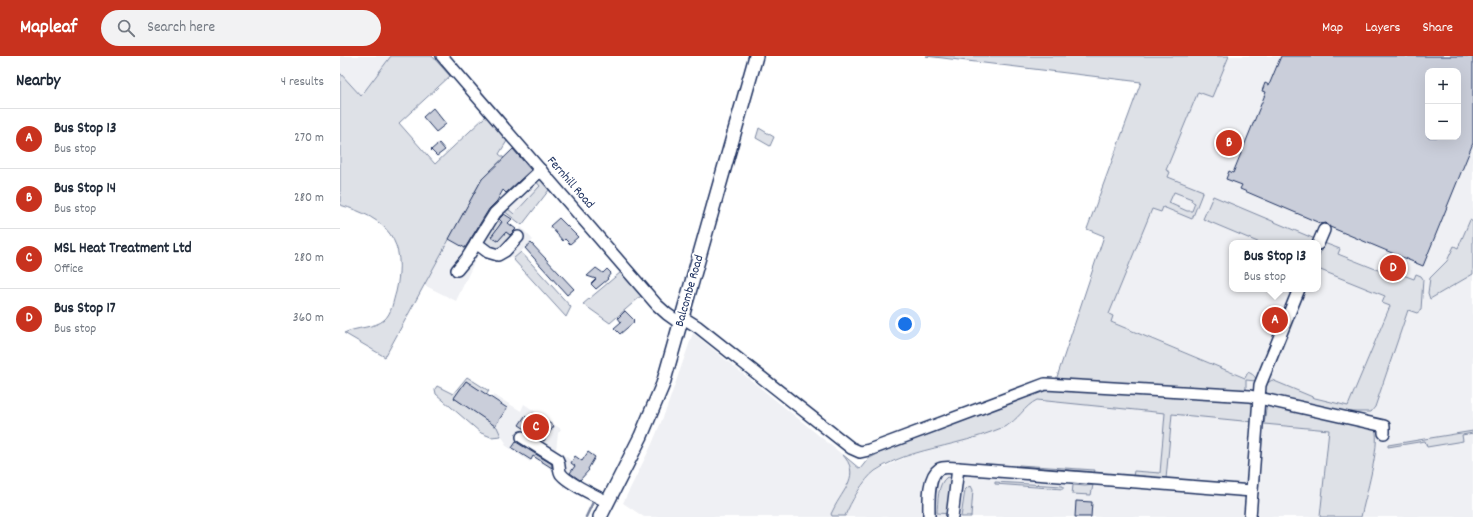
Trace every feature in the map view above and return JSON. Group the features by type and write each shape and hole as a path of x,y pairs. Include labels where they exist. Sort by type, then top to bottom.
{"main road":[{"name":"Balcombe Road","path":"600,517 641,436 663,384 756,56"}],"street":[{"name":"Fernhill Road","path":"442,56 657,305 667,314 698,327 851,448 860,452 1045,384 1259,397"},
{"path":"457,270 465,261 495,213 541,170"},
{"path":"1320,240 1324,230"},
{"path":"476,243 488,252 498,255 505,251 518,237"},
{"path":"1250,517 1260,385 1298,292"},
{"path":"1259,397 1384,426 1384,433"},
{"path":"522,437 557,458 560,471 564,477 586,491 608,502"},
{"path":"929,517 930,487 933,477 937,471 942,468 1252,490"},
{"path":"952,517 958,468"}],"shaded area":[{"path":"340,56 391,56 361,96 340,73"},
{"path":"391,56 432,56 450,76 399,123 435,164 486,116 507,141 499,154 504,158 482,179 385,357 344,333 376,325 387,317 391,310 396,292 399,274 399,259 396,245 390,234 382,225 356,210 340,205 340,73 361,96"},
{"path":"926,56 1229,56 1212,97 1198,92 1166,170 1170,172 1168,177 1203,191 1192,219 1163,207 1161,212 1152,209 1109,314 1113,316 1111,322 1245,378 1248,372 1252,374 1256,381 1246,380 1246,390 1254,392 1253,422 1172,414 1166,479 1133,476 1134,471 1160,473 1165,413 1037,400 1004,427 968,440 904,457 884,465 875,471 862,485 845,516 832,516 831,514 846,489 851,475 848,462 842,454 860,469 868,459 887,449 1056,380 1104,236 1087,229 1141,82","holes":["1174,192 1192,199 1191,201 1195,203 1192,211 1187,211 1169,203"]},
{"path":"1229,56 1473,56 1473,222 1470,221 1458,248 1454,247 1447,261 1430,278 1428,293 1430,299 1473,274 1473,517 1359,517 1369,433 1264,424 1329,430 1320,517 644,517 623,503 652,444 666,410 693,333 860,469 838,504 845,516 849,507 873,473 911,455 957,443 1005,427 1014,421 1030,404 1037,400 1253,422 1246,390 1246,378 1105,319 1198,91 1212,97","holes":["1204,219 1314,240 1321,240 1321,252 1325,243 1340,249 1338,253 1406,281 1408,310 1374,410 1371,412 1364,412 1348,406 1393,297 1321,269 1321,292 1229,292 1229,240 1253,240"]},
{"path":"759,128 774,137 770,146 756,138"},
{"path":"532,170 539,177 541,186 513,214 508,208 496,219 483,238 501,249 511,236 514,237 521,227 533,240 513,259 509,255 499,257 480,250 456,301 424,285 449,239 468,250 482,229 500,196 505,192 508,194"},
{"path":"539,177 566,207 565,208 549,190 522,225 504,211 507,208 514,214 540,186 535,180"},
{"path":"1213,196 1315,239 1253,240 1203,219"},
{"path":"496,219 501,223 492,237 498,241 506,232 511,236 497,252 483,242"},
{"path":"1470,220 1473,222 1473,274 1430,299 1428,293 1430,278 1447,261 1454,246 1458,248"},
{"path":"1324,243 1340,249 1338,254 1393,276 1395,272 1414,279 1416,274 1421,276 1423,279 1421,310 1417,313 1408,310 1375,407 1371,412 1339,411 1269,395 1265,391 1266,384 1272,380 1315,398 1348,406 1390,306 1382,303 1385,296 1321,270 1321,250"},
{"path":"521,252 571,307 566,317 513,259"},
{"path":"621,272 641,296 610,323 583,304"},
{"path":"467,377 489,391 486,395 466,381 454,398 497,427 501,436 491,437 481,433 436,394 435,389 437,386 453,394"},
{"path":"494,395 521,411 524,404 561,429 558,433 556,450 572,461 575,466 569,476 556,474 533,456 530,462 505,445 506,443 495,426 507,408 492,398"},
{"path":"1267,402 1375,429 1376,446 1369,485 1361,517 1320,517 1329,430 1264,424"},
{"path":"1473,431 1473,433 1462,435 1463,441 1427,447 1425,441 1388,447 1388,445"},
{"path":"1019,465 1095,470 1094,474 1018,468"},
{"path":"947,477 952,479 950,514 937,513 941,484"},
{"path":"995,482 1063,486 1063,489 995,484"},
{"path":"1073,485 1093,485 1091,495 1072,494"},
{"path":"971,486 973,490 971,517 961,517 965,490"}],"building":[{"path":"1281,56 1473,56 1473,143 1423,266 1330,227 1326,223 1322,224 1240,189 1242,185 1226,179 1229,171 1233,173 1266,92 1262,91 1265,83 1269,85"},
{"path":"433,108 446,124 436,132 423,117"},
{"path":"439,143 445,150 437,156 431,150"},
{"path":"513,149 531,170 506,193 503,190 497,201 489,209 465,248 449,239 482,179"},
{"path":"504,214 512,219 508,223 516,229 510,235 506,232 498,241 491,237 502,222 499,219"},
{"path":"559,218 578,237 570,244 565,239 563,241 550,226"},
{"path":"531,243 574,289 567,295 525,248"},
{"path":"596,268 603,273 607,269 611,273 607,278 608,279 596,289 591,284 596,279 587,276"},
{"path":"625,311 634,320 634,322 620,334 614,328 621,322 618,318"},
{"path":"466,381 507,408 495,426 454,398"},
{"path":"533,413 554,426 544,441 519,425 525,416 529,419"},
{"path":"516,442 552,464 552,468 533,456 531,460 512,448"},
{"path":"588,452 595,457 588,469 589,470 580,480 570,473 575,466 571,463 575,456 582,461"},
{"path":"1076,501 1092,502 1091,517 1075,517"}],"waterway":[{"path":"586,517 594,500"}],"place":[{"name":"Bus Stop 14","path":"1229,143"},
{"name":"Bus Stop 17","path":"1393,268"},
{"name":"Bus Stop 13","path":"1275,320"},
{"name":"MSL Heat Treatment Ltd","path":"536,427"}]}
